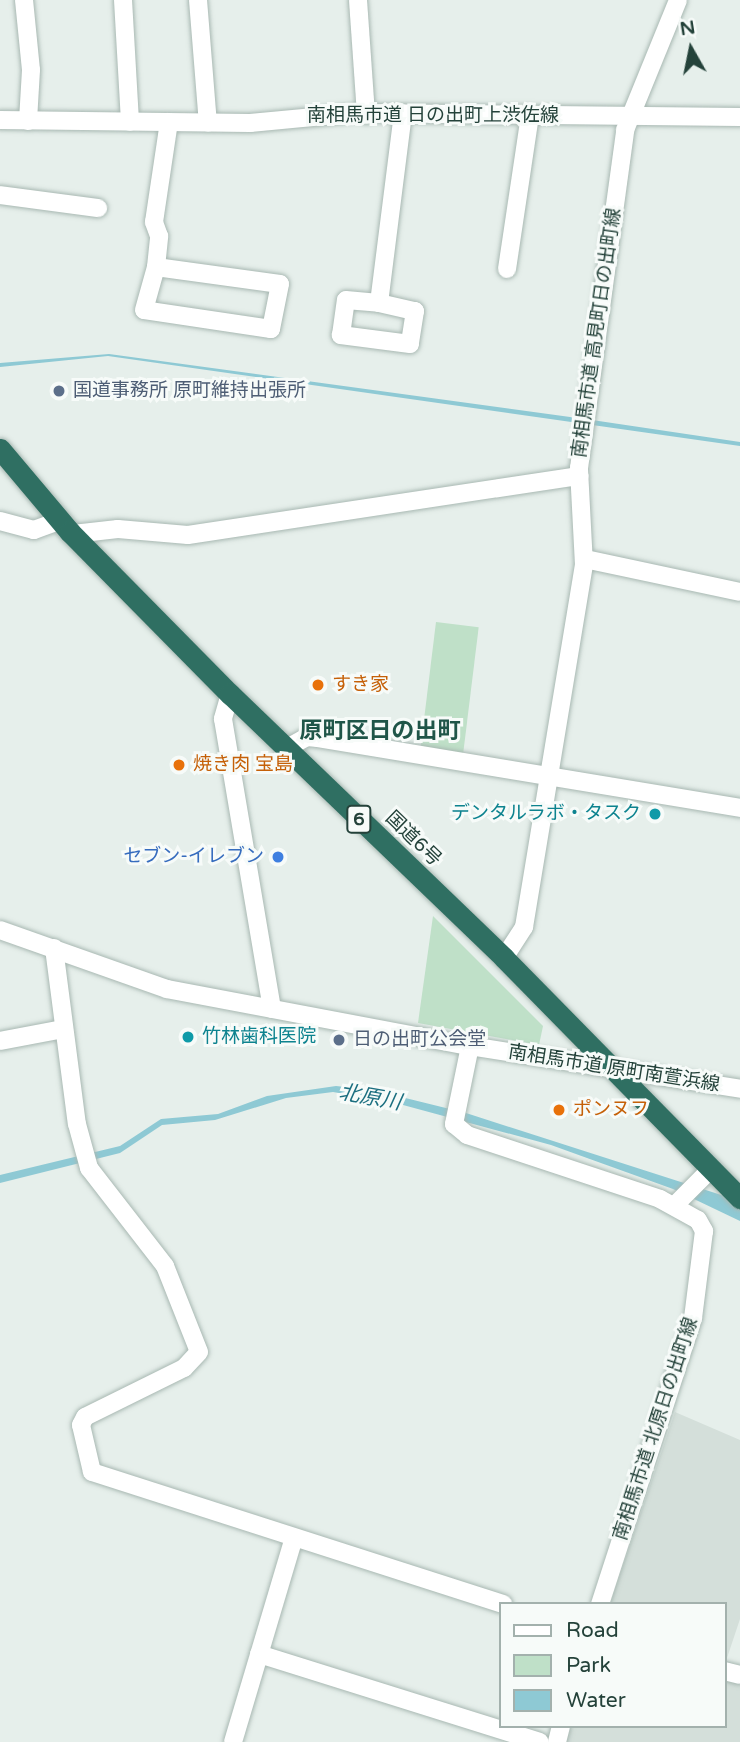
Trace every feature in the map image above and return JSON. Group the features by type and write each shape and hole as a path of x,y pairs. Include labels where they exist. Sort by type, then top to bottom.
{"highway":[{"name":"国道6号","path":"0,449 67,527 230,694 504,958 740,1198"}],"street":[{"path":"24,0 30,70 28,121"},
{"path":"123,0 130,122"},
{"path":"198,0 208,123"},
{"path":"358,0 366,115"},
{"name":"南相馬市道 高見町日の出町線","path":"504,958 524,927 551,778 585,559 580,477 630,116 678,0"},
{"name":"南相馬市道 日の出町上渋佐線","path":"0,120 250,123 315,114 740,117"},
{"path":"379,303 403,114"},
{"path":"507,269 530,115"},
{"path":"156,267 280,284 271,330 144,310 156,267 159,236 154,222 169,122"},
{"path":"0,195 98,208"},
{"path":"0,521 34,530 67,527 188,535 580,477"},
{"path":"585,559 740,592"},
{"path":"230,694 223,719 272,1009"},
{"path":"287,748 307,737 318,738 740,807"},
{"name":"南相馬市道 原町南萱浜線","path":"0,930 167,989 470,1046 740,1089"},
{"path":"54,948 63,1029 82,1148 89,1168 165,1266 199,1352 184,1368 85,1417 82,1425 92,1472 498,1602"},
{"path":"0,1041 63,1029"},
{"name":"南相馬市道 北原日の出町線","path":"470,1046 454,1124 467,1135 677,1202 698,1220 704,1231 693,1318 601,1602"},
{"path":"677,1202 692,1186 718,1176"},
{"path":"233,1742 294,1538"},
{"path":"259,1654 476,1733 539,1742"}],"shaded area":[{"path":"675,1412 740,1440 740,1619 726,1661 726,1602 611,1602"},
{"path":"726,1661 740,1666 740,1742 566,1742 570,1728 726,1728"}],"green space":[{"path":"436,622 479,627 463,754 420,749"},
{"path":"433,916 543,1026 539,1045 418,1023"}],"water":[{"path":"109,354 592,420 740,442 740,446 108,356 0,367 0,363"},
{"name":"北原川","path":"336,1086 373,1090 466,1113 740,1201 740,1221 673,1189 551,1145 392,1102 333,1092 286,1098 215,1120 162,1125 120,1153 0,1183 0,1175 120,1146 161,1119 218,1114 267,1096"}],"place":[{"name":"国道事務所 原町維持出張所","path":"59,391"},
{"name":"すき家","path":"318,685"},
{"name":"焼き肉 宝島","path":"179,765"},
{"name":"デンタルラボ・タスク","path":"655,814"},
{"name":"セブン-イレブン","path":"278,857"},
{"name":"竹林歯科医院","path":"188,1037"},
{"name":"日の出町公会堂","path":"339,1040"},
{"name":"ポンヌフ","path":"559,1110"}],"district":[{"name":"原町区日の出町","path":"380,731"}]}
